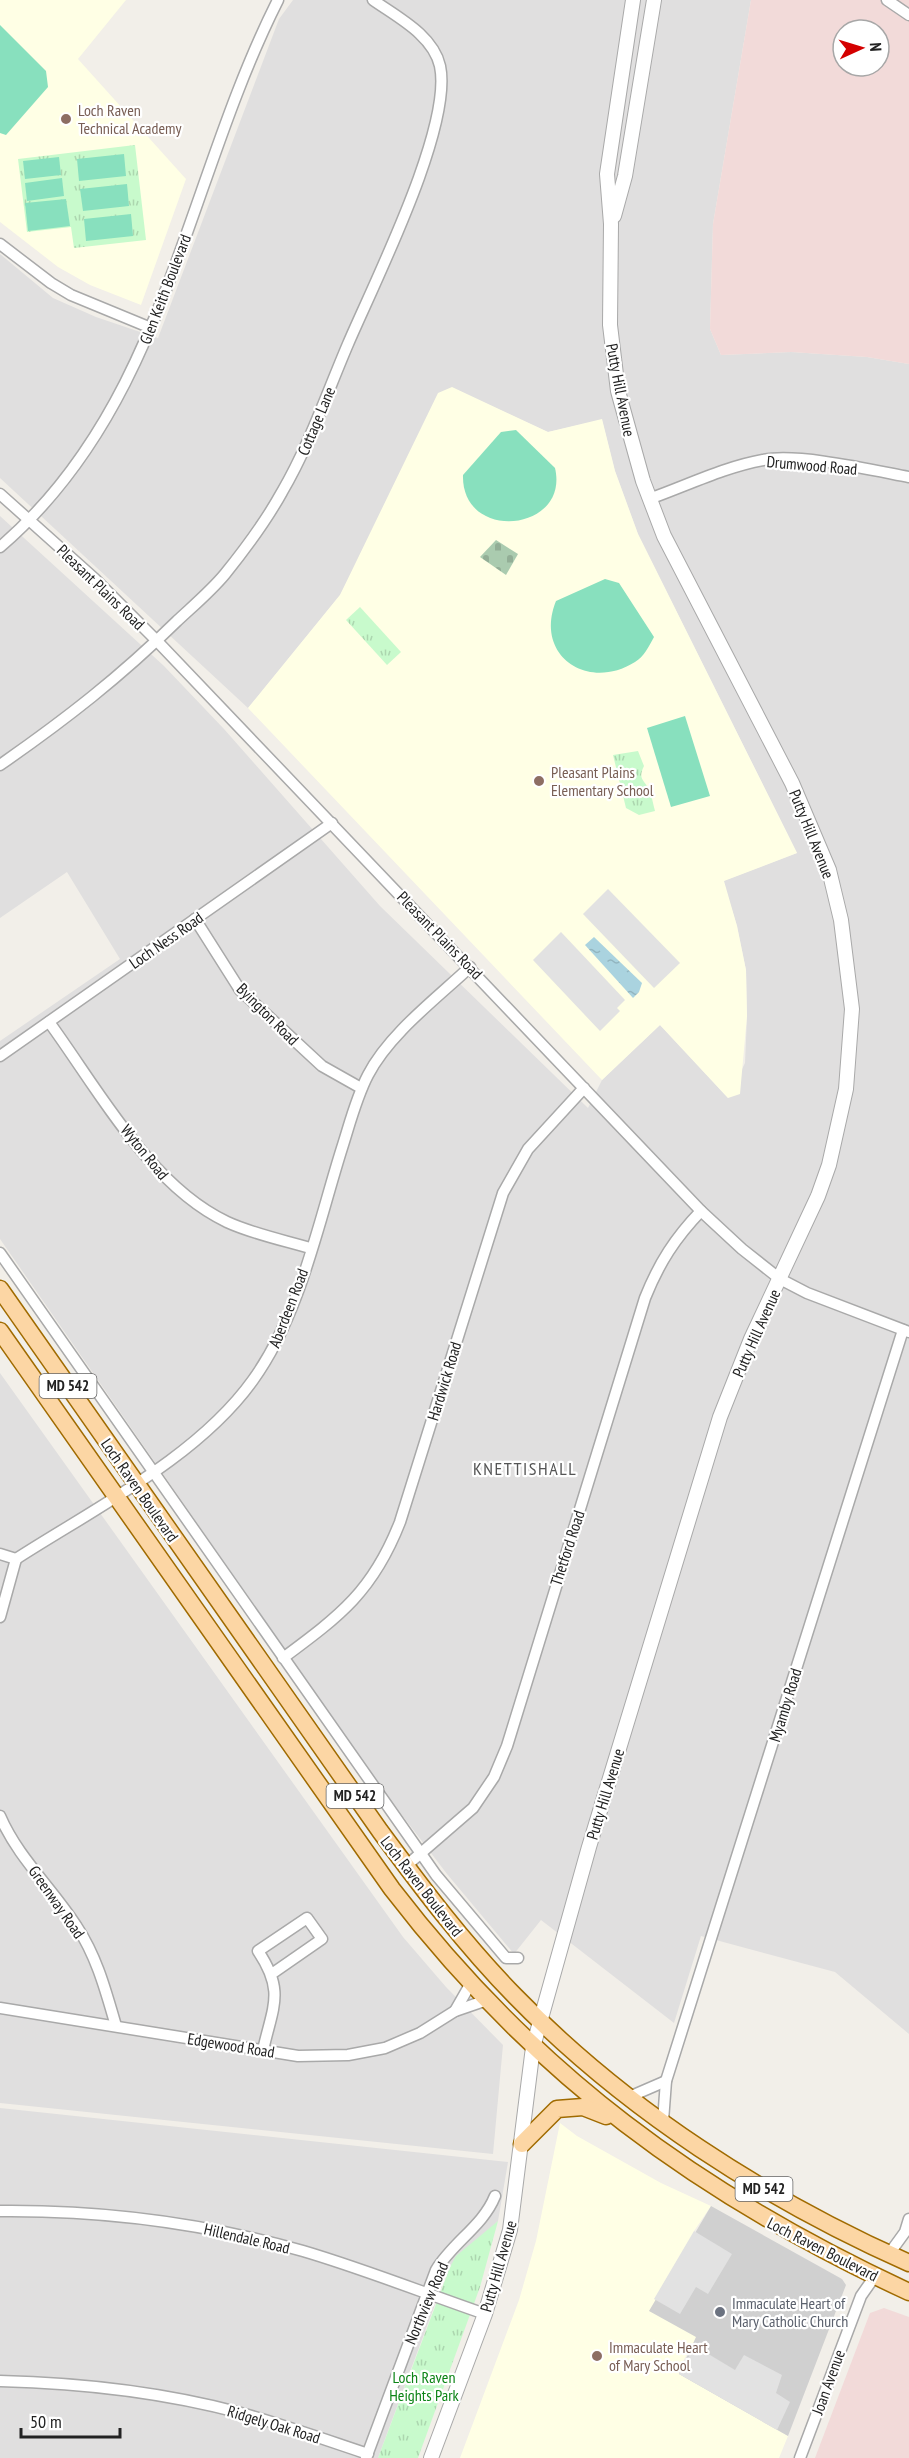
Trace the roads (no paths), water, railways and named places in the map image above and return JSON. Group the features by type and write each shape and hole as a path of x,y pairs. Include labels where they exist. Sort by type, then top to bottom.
{"main road":[{"name":"Loch Raven Boulevard","path":"0,1289 406,1866 465,1941 539,2020 628,2097 778,2197 909,2263"},
{"name":"Loch Raven Boulevard","path":"0,1331 392,1889 487,2000 533,2047 618,2120 683,2168 743,2206 909,2292"},
{"path":"522,2145 550,2113 565,2107 583,2107 618,2120"},
{"path":"875,2276 889,2254"}],"street":[{"name":"Glen Keith Boulevard","path":"0,547 30,519 99,431 130,377 151,328 247,69 278,0"},
{"name":"Cottage Lane","path":"0,765 96,696 157,641 223,577 263,523 283,491 308,439 421,168 438,108 442,81 439,63 432,48 421,35 373,0"},
{"name":"Putty Hill Avenue","path":"431,2458 485,2314 510,2230 533,2047 539,2020 720,1417 751,1339 825,1176 846,1089 852,1009 841,920 829,870 804,808 673,554 649,500 626,425 614,362 609,298 611,224 607,174 633,0"},
{"name":"Putty Hill Avenue","path":"611,224 625,176 654,0"},
{"path":"887,0 909,15"},
{"path":"0,244 51,283 71,295 151,328"},
{"name":"Drumwood Road","path":"649,500 727,470 772,459 859,468 909,477"},
{"name":"Pleasant Plains Road","path":"0,494 30,519 157,641 701,1211 742,1249 780,1279 807,1293 906,1331"},
{"name":"Loch Ness Road","path":"0,1056 332,823"},
{"name":"Byington Road","path":"195,919 240,990 322,1066 362,1088"},
{"name":"Aberdeen Road","path":"16,1559 152,1472 205,1433 254,1379 279,1336 362,1088 379,1057 392,1041 470,967"},
{"name":"Wyton Road","path":"50,1022 140,1149 171,1184 199,1206 227,1222 310,1248"},
{"name":"Hardwick Road","path":"283,1658 350,1605 380,1568 403,1513 503,1193 528,1149 584,1088"},
{"name":"Thetford Road","path":"406,1866 473,1808 494,1777 507,1746 645,1298 658,1265 674,1240 701,1211"},
{"name":"Loch Raven Boulevard","path":"0,1253 422,1854 506,1958 518,1958"},
{"name":"Myamby Road","path":"663,2121 666,2081 906,1331"},
{"path":"0,1554 16,1559 0,1617"},
{"name":"Greenway Road","path":"0,1816 16,1846 78,1928 99,1971 116,2026"},
{"path":"263,2050 276,1991 273,1972 258,1951 307,1918 322,1939 273,1972"},
{"path":"455,2011 471,1983"},
{"name":"Edgewood Road","path":"0,2008 263,2050 328,2057 368,2052 404,2040 455,2011 487,2000"},
{"path":"628,2097 666,2081"},
{"name":"Northview Road","path":"367,2456 427,2293 442,2260 483,2218 495,2196"},
{"name":"Hillendale Road","path":"0,2211 82,2212 190,2225 302,2251 485,2314"},
{"path":"889,2254 905,2232 909,2219"},
{"name":"Joan Avenue","path":"800,2458 861,2296 875,2276"},
{"name":"Ridgely Oak Road","path":"0,2381 102,2386 190,2401 241,2413 367,2456"}],"water":[{"path":"594,937 642,983 639,992 633,998 585,945"}],"place":[{"name":"Loch Raven Technical Academy","path":"66,119"},
{"name":"Pleasant Plains Elementary School","path":"539,781"},
{"name":"Immaculate Heart of Mary Catholic Church","path":"720,2312"},
{"name":"Immaculate Heart of Mary School","path":"597,2356"}],"district":[{"name":"KNETTISHALL","path":"525,1469"}],"park label":[{"name":"Loch Raven Heights Park","path":"424,2386"}]}
